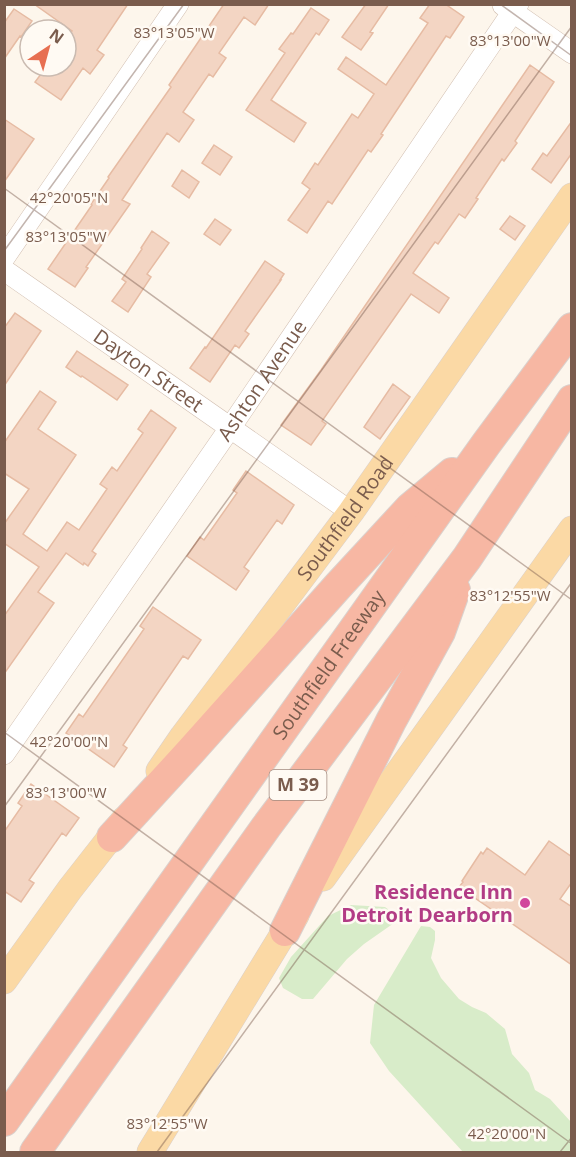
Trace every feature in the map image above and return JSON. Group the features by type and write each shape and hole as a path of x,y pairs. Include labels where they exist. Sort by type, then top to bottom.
{"highway":[{"name":"Southfield Freeway","path":"4,1121 486,444 572,328"},
{"name":"M 39","path":"35,1152 266,827 467,558 572,400"},
{"path":"112,837 410,508 486,444"},
{"path":"285,931 386,731 440,632 467,558"}],"main road":[{"name":"Southfield Road","path":"4,981 70,889 112,837 183,736 351,512 572,196"},
{"path":"150,1152 285,931 572,529"}],"street":[{"path":"4,258 178,4"},
{"path":"511,7 572,53"},
{"name":"Ashton Avenue","path":"4,754 230,428 511,7"},
{"name":"Dayton Street","path":"4,270 351,512"}],"green space":[{"path":"351,905 385,907 393,913 394,923 347,959 313,999 302,999 283,988 279,978 291,957 328,916"},
{"path":"421,926 430,927 435,931 431,958 441,978 459,999 486,1013 505,1029 512,1054 529,1073 535,1090 550,1099 571,1122 571,1152 463,1152 389,1071 370,1043 374,1005"}],"building":[{"path":"34,4 128,4 97,50 104,55 90,74 83,68 78,75 78,18 54,18"},
{"path":"224,4 269,4 255,25 244,17 219,53 226,58 213,77 209,74 183,112 194,120 179,142 167,133 122,200 130,204 86,267 88,268 75,287 48,269"},
{"path":"366,4 389,4 361,50 342,37"},
{"path":"430,4 445,4 464,17 450,38 446,36 371,152 368,150 332,204 328,201 307,233 288,220 310,189 302,183 315,163 318,165 352,114 358,118 374,94 338,69 346,57 386,85 428,23 420,18"},
{"path":"311,8 329,20 319,35 316,33 271,100 306,123 294,142 246,110 285,53 279,49 291,33 293,34"},
{"path":"14,9 28,18 18,18 18,39 4,59 4,23"},
{"path":"530,65 554,82 515,141 517,143 504,161 502,159 465,218 459,214 438,244 435,242 413,273 449,298 439,313 411,294 322,421 326,424 311,445 281,425"},
{"path":"38,78 76,78 61,100 35,82"},
{"path":"4,119 34,139 4,182"},
{"path":"572,121 572,153 551,183 532,169 543,153 547,156"},
{"path":"214,145 232,157 220,175 202,163"},
{"path":"182,170 199,182 189,198 172,186"},
{"path":"510,216 525,226 515,240 500,229"},
{"path":"215,219 231,230 220,245 204,234"},
{"path":"152,231 169,243 147,274 151,277 128,312 112,301 126,282 122,279"},
{"path":"265,261 284,274 245,331 249,334 239,348 235,345 210,382 190,368"},
{"path":"15,313 41,331 4,386 4,328"},
{"path":"77,351 128,385 117,400 66,367"},
{"path":"393,384 410,397 380,439 364,427"},
{"path":"40,391 56,402 38,429 76,455 23,534 47,551 67,522 79,530 107,489 100,484 112,467 117,471 143,433 138,429 151,410 176,428 92,551 96,554 88,566 66,553 38,592 54,603 4,674 4,616 39,567 4,543 4,524 29,489 4,473 4,443"},
{"path":"246,471 294,505 282,524 277,520 244,567 249,571 236,590 187,556 200,537 204,540 237,493 233,490"},
{"path":"153,607 201,640 188,659 183,656 123,745 127,748 114,767 66,733 79,714 83,717 144,629 140,626"},
{"path":"31,784 79,818 66,836 62,833 29,880 34,883 21,902 4,891 4,832 22,806 18,803"},
{"name":"Residence Inn Detroit Dearborn","path":"549,841 572,857 572,882 560,899 572,907 572,965 459,887 481,852 483,854 487,848 525,875"}],"place":[{"name":"Residence Inn Detroit Dearborn","path":"525,903"}]}
